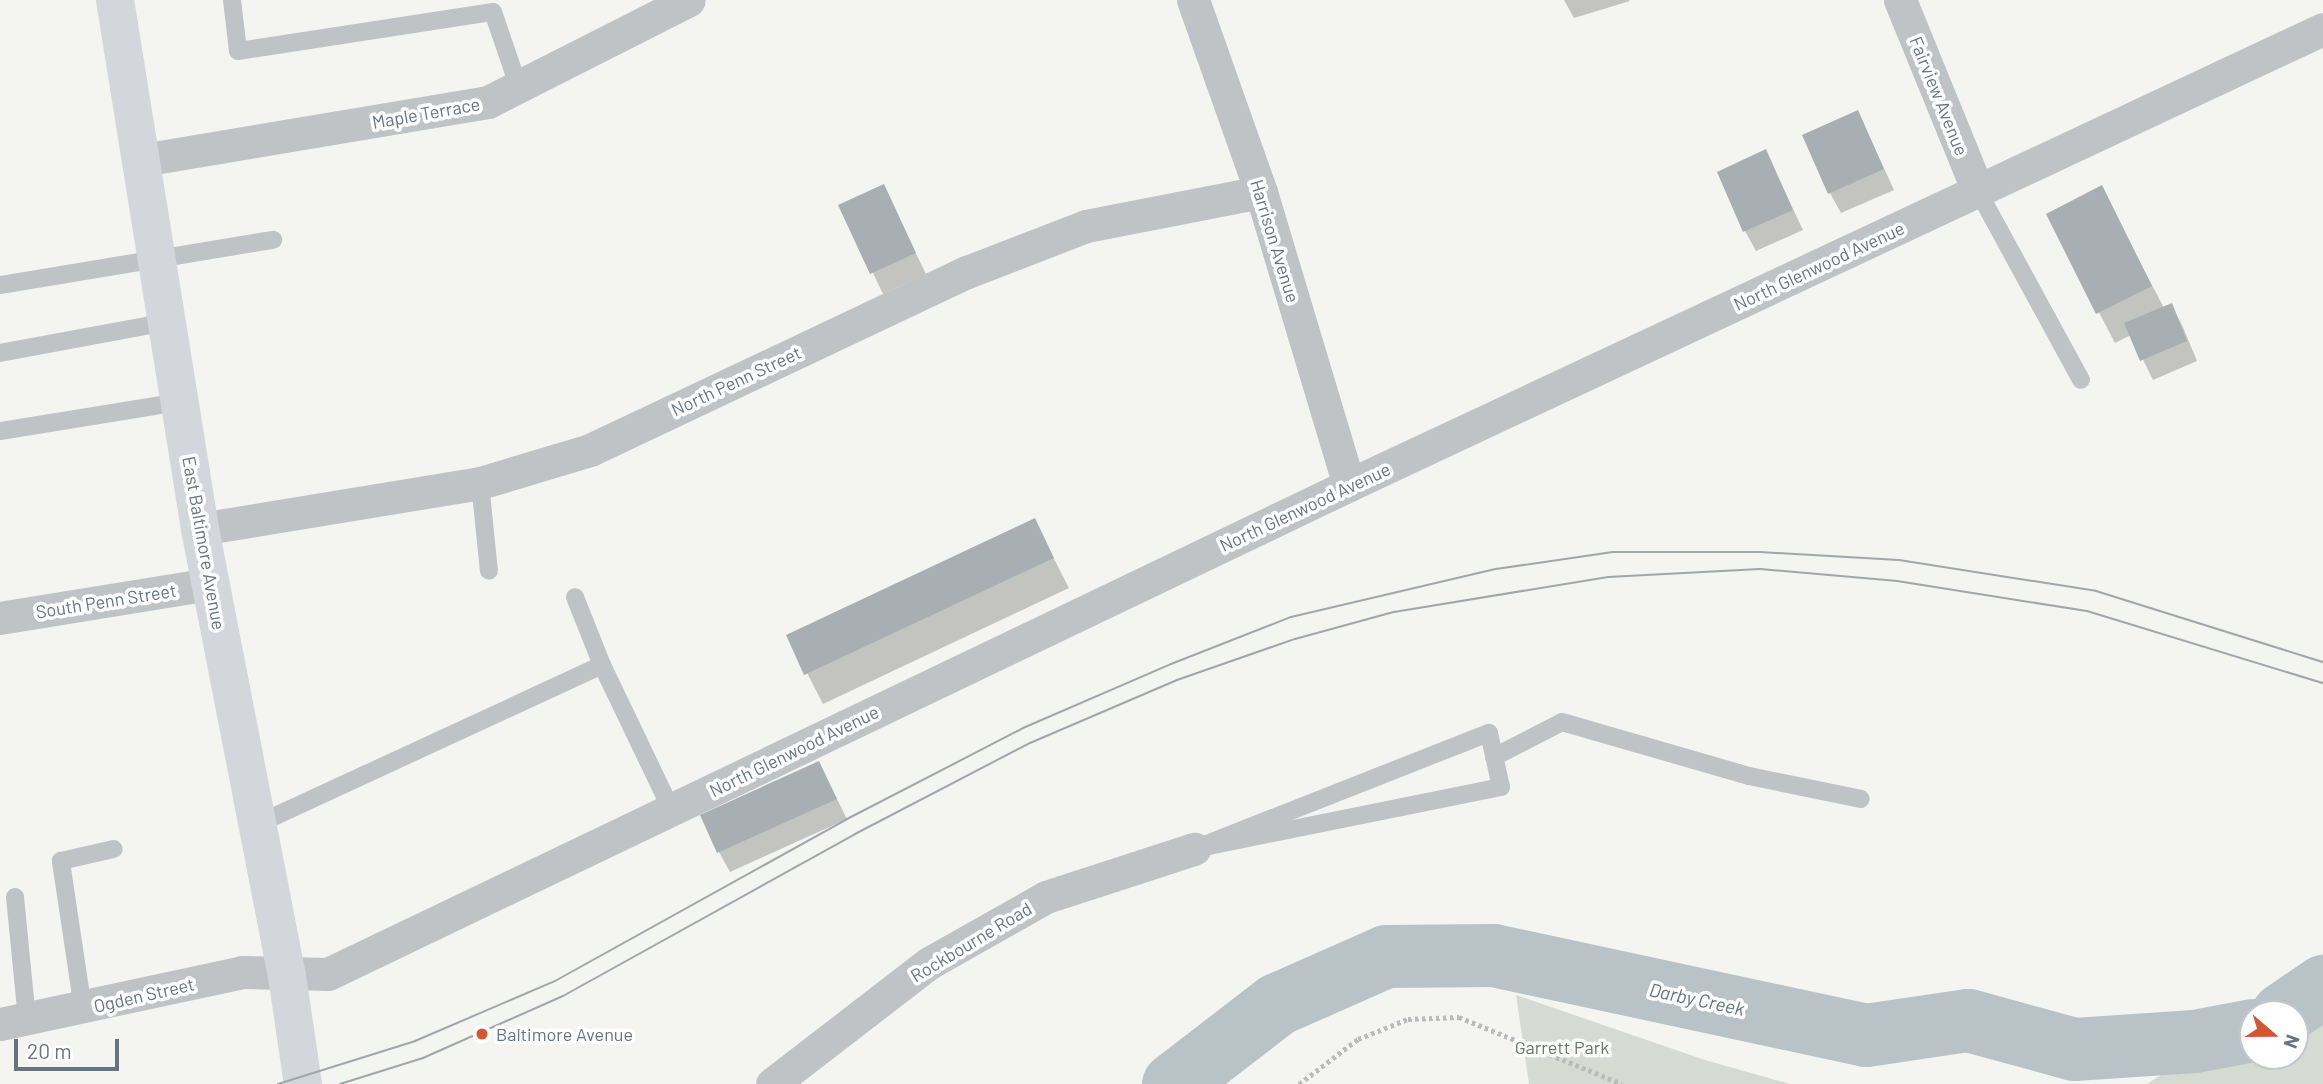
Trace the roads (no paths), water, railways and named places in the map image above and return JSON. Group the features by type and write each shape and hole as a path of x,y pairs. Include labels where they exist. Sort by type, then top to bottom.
{"main road":[{"name":"East Baltimore Avenue","path":"115,0 200,529 287,976 303,1084"}],"street":[{"name":"Maple Terrace","path":"142,160 488,102 689,0"},
{"name":"Harrison Avenue","path":"1193,0 1261,191 1349,485"},
{"name":"Fairview Avenue","path":"1900,0 1978,191"},
{"name":"North Glenwood Avenue","path":"287,976 328,974 1349,485 2323,29"},
{"name":"North Penn Street","path":"200,529 480,484 590,450 967,272 1086,226 1261,191"},
{"name":"South Penn Street","path":"0,618 211,584"},
{"name":"Rockbourne Road","path":"772,1084 929,963 1034,904 1194,849"},
{"name":"Ogden Street","path":"13,1022 83,1009 242,972 287,976"}],"lane":[{"path":"232,0 238,51 492,6 519,88"},
{"path":"1978,191 2081,380"},
{"path":"0,285 273,240"},
{"path":"0,353 167,322"},
{"path":"0,431 179,402"},
{"path":"480,484 489,570"},
{"path":"575,597 602,665 671,809"},
{"path":"258,824 602,665"},
{"path":"1494,757 1562,722 1749,776 1861,799"},
{"path":"1489,733 1501,786 1194,849 1489,733"},
{"path":"83,1009 61,861 114,849"},
{"path":"13,1022 15,897"}],"waterway":[{"name":"Darby Creek","path":"1173,1084 1277,1004 1386,956 1493,955 1866,1035 1968,1020 2074,1049 2194,1041 2239,1033"},
{"name":"Darby Creek","path":"2302,1000 2323,986"}],"tram line":[{"path":"278,1084 415,1041 555,981 847,819 1023,728 1171,664 1291,617 1496,569 1613,552 1760,552 1899,560 2096,591 2323,662"},
{"path":"340,1084 423,1058 563,996 855,834 1030,743 1177,680 1295,639 1394,612 1608,577 1760,569 1897,581 2087,611 2323,683"}],"place":[{"name":"Baltimore Avenue","path":"482,1034"}],"park label":[{"name":"Garrett Park","path":"1562,1047"}]}
